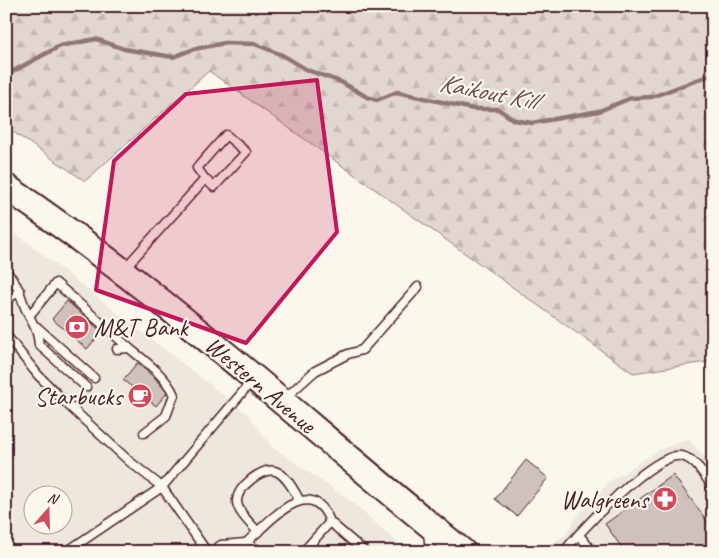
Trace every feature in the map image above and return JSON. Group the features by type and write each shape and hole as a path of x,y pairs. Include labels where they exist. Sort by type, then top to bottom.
{"main road":[{"name":"Western Avenue","path":"6,186 122,272 255,378 463,552"}],"lane":[{"path":"226,135 246,152 214,187 205,180 197,168 226,135"},
{"path":"122,272 205,180"},
{"path":"6,271 20,291 29,316 37,327 94,378"},
{"path":"29,316 56,283 170,386 174,395 166,416 144,433"},
{"path":"282,401 315,371 348,354 362,350 418,287"},
{"path":"6,300 20,291"},
{"path":"37,327 39,345 86,387"},
{"path":"6,335 38,375 67,404 129,461 162,487 207,552"},
{"path":"117,349 129,348"},
{"path":"66,552 162,487 255,378"},
{"path":"563,551 622,490 668,458 680,455 691,458 713,488"},
{"path":"258,532 239,510 236,500 241,489 262,472 274,470 283,476 300,501"},
{"path":"212,552 221,545 246,542 280,511 292,503 314,501 326,510 330,522 365,552"},
{"path":"303,552 330,522"},
{"path":"427,523 430,552"},
{"path":"579,535 593,552"},
{"path":"246,542 260,552"}],"highlighted area":[{"path":"317,80 337,232 246,343 96,290 114,161 186,94"}],"shaded area":[{"path":"6,226 249,415 272,447 352,502 408,552 6,552"},
{"path":"688,439 713,466 713,552 540,552 565,535 576,518 609,482 659,450"}],"green space":[{"path":"6,6 713,6 713,361 633,373 209,71 85,181 6,127"}],"building":[{"path":"67,301 102,332 87,349 52,319"},
{"path":"137,363 156,379 167,393 156,406 123,380"},
{"path":"526,460 548,478 517,516 495,499"},
{"name":"Walgreens","path":"673,475 713,529 713,552 625,552 605,524"}],"waterway":[{"name":"Kaikout Kill","path":"6,75 60,46 96,39 124,49 173,57 194,49 225,43 255,44 282,55 307,70 341,82 367,97 377,100 397,92 473,109 498,109 514,120 532,123 599,111 631,98 652,97 713,74"}],"place":[{"name":"M&T Bank","path":"77,327"},
{"name":"Starbucks","path":"140,396"},
{"name":"Walgreens","path":"665,499"}]}
